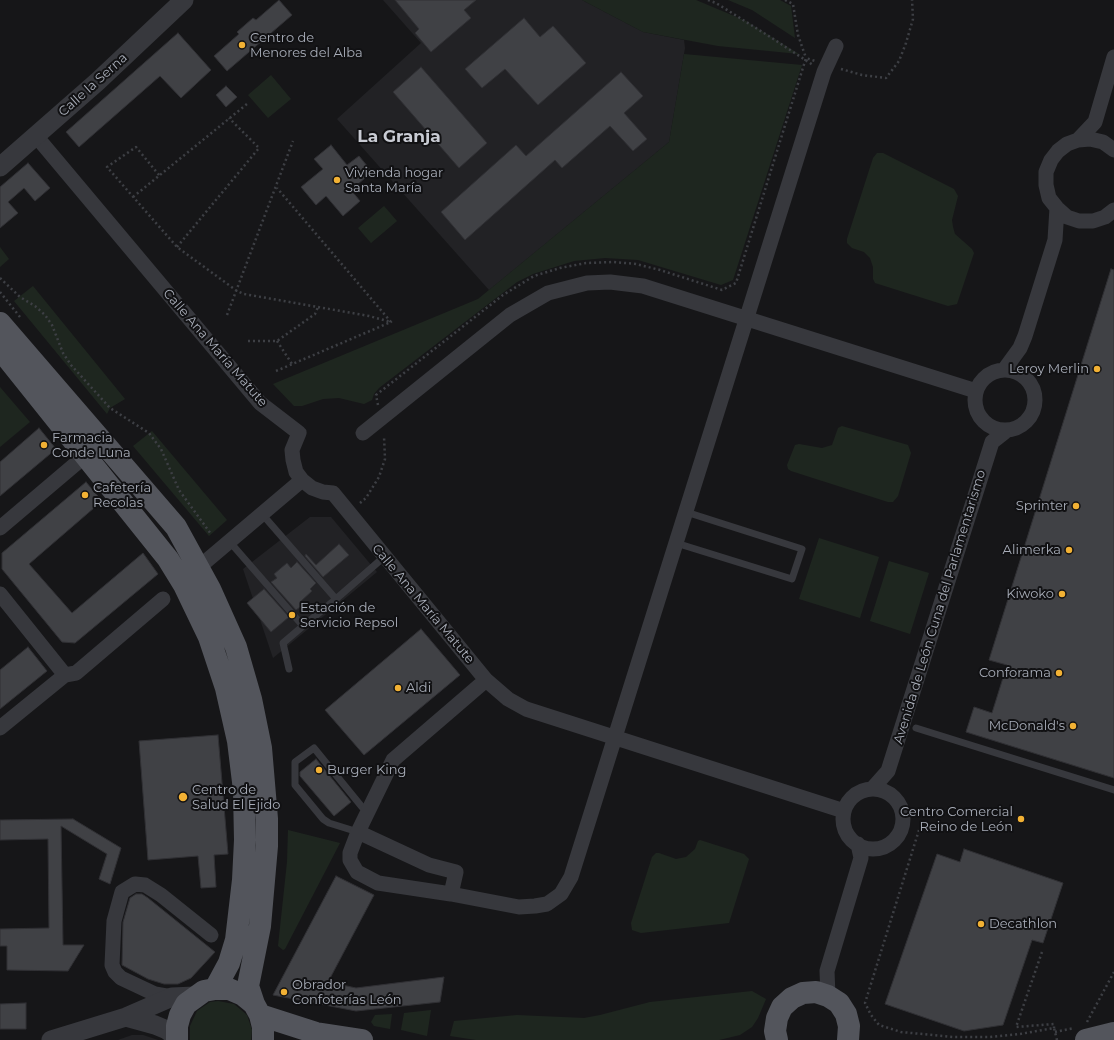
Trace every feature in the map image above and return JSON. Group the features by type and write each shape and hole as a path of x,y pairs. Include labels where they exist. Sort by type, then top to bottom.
{"main road":[{"path":"0,323 176,527 198,568 236,647 251,699 261,748 267,846 260,926 248,986 263,1027 263,1040"},
{"path":"0,349 90,452 126,487 147,493"},
{"path":"59,392 64,412 90,452 172,565 184,585 209,637 226,688 238,741 244,790 245,840 244,880 236,940 229,963 205,993 186,1004 180,1014 177,1026 177,1039"},
{"path":"205,993 229,990 242,995 257,1010 316,1033"},
{"path":"772,1037 777,1018 782,1007 792,998 819,994 839,1003 846,1014 848,1033 866,1040"},
{"path":"1083,1031 1113,1034"},
{"path":"281,1040 303,1033 316,1033 362,1040"}],"street":[{"name":"Calle la Serna","path":"0,167 98,82 184,0"},
{"path":"486,680 393,760 352,845 350,860 357,872 378,883 451,894 519,907 547,904 561,894 571,877 825,68 836,46"},
{"path":"1078,140 1094,122 1114,57"},
{"path":"1094,122 1108,146"},
{"name":"Calle Ana María Matute","path":"36,136 260,403 299,433 294,441 293,460 296,472 302,480 312,488 323,492 333,493 486,680 508,699 526,709 844,810"},
{"path":"1108,146 1090,139 1078,140 1067,144 1058,150 1051,160 1046,172 1046,185 1049,198 1056,208 1067,216 1080,221 1093,221 1105,217 1114,210"},
{"path":"1004,370 1020,348 1055,240 1056,208"},
{"path":"1055,240 1080,221"},
{"path":"363,433 510,314 548,293 587,283 610,282 643,286 976,391"},
{"path":"1020,348 1022,375"},
{"path":"1004,370 1014,371 1022,375 1034,390 1035,399 1034,409 1030,418 1015,429 1006,431 996,429 988,425 976,410 974,400 980,382 995,372 1004,370"},
{"path":"988,425 992,442 1006,431"},
{"name":"Avenida de León Cuna del Parlamentarismo","path":"844,810 854,796 862,791 872,789 888,771 992,442"},
{"path":"0,528 90,452"},
{"path":"198,568 302,480"},
{"path":"0,594 65,675"},
{"path":"0,728 65,675 76,673 163,600"},
{"name":"Avenida de León Cuna del Parlamentarismo","path":"863,850 881,848 889,844 896,838 902,827 902,811 898,803 891,795 888,771"},
{"path":"872,789 882,790 891,795"},
{"path":"819,994 863,850 850,838 845,830 843,822 844,810"},
{"path":"358,832 429,865 456,872 451,894"},
{"path":"172,998 155,994 121,978 115,972 112,964 114,921 122,892 135,884 145,885 162,895 211,935"},
{"path":"131,1014 142,1003 141,993 134,984"},
{"path":"51,1040 131,1014 172,998 205,993"},
{"path":"131,1014 167,1030 177,1039"}],"lane":[{"path":"676,543 792,579 802,549 686,512"},
{"path":"262,514 336,599"},
{"path":"229,541 303,626"},
{"path":"290,668 283,644 384,556"},
{"path":"916,728 1114,790"},
{"path":"358,832 330,823 323,819 295,785 296,762 314,748 362,807 368,810"}],"path":[{"path":"708,0 716,3 805,59 825,68 886,78 899,61 906,43 913,19 912,0"},
{"path":"348,512 366,498 379,477 385,459 383,436 390,425 390,420 376,402 376,395 503,295 534,276 560,268 586,263 614,262 636,264 660,270 722,290 736,283 805,59 798,35 793,4 785,0"},
{"path":"805,59 825,68"},
{"path":"133,197 247,104"},
{"path":"177,247 259,148 229,118"},
{"path":"227,315 293,141"},
{"path":"159,176 136,147 107,166 177,247 236,291 244,294 369,316 391,322"},
{"path":"276,188 391,322"},
{"path":"0,278 20,297 35,306 45,315 52,325 63,353 71,365 110,408 149,434 161,449 179,490 211,534"},
{"path":"248,341 278,341 316,314 318,307"},
{"path":"276,370 391,322"},
{"path":"278,341 292,364"},
{"path":"919,830 865,1003 871,1015 879,1025 901,1032 953,1037 1020,1034 1054,1028"},
{"path":"1042,952 1016,1027 1054,1024 1057,1040"},
{"path":"1055,1032 1083,1031 1114,972"}],"shaded area":[{"path":"383,0 582,0 643,32 684,40 685,48 669,142 489,290 337,119 421,43"},
{"path":"582,0 696,0 746,21 799,54 718,46 643,32"},
{"path":"728,0 780,0 791,6 795,38 752,10"},
{"path":"684,54 802,65 733,280 721,285 638,260 605,258 574,261 533,274 517,282 379,388 374,394 372,400 364,404 339,398 323,399 302,406 294,406 273,384 478,299 669,142"},
{"path":"271,75 291,99 268,118 248,95"},
{"path":"877,153 883,153 954,189 958,196 952,220 953,227 955,234 972,249 974,253 957,304 948,306 875,283 870,258 864,252 852,248 847,243 873,158"},
{"path":"384,206 397,221 371,243 358,228"},
{"path":"0,247 9,259 0,267"},
{"path":"33,286 125,399 110,408 107,414 14,301"},
{"path":"0,387 30,422 0,447"},
{"path":"842,426 908,445 911,453 898,496 893,502 888,502 788,469 787,465 795,445 799,444 822,448 832,445 838,428"},
{"path":"152,431 227,520 209,536 133,446"},
{"name":"Estación de Servicio Repsol","path":"310,517 331,517 377,572 273,658 243,569"},
{"path":"819,538 879,557 860,618 799,599"},
{"path":"889,561 929,573 910,634 870,621"},
{"path":"288,830 340,843 285,949 283,950 278,946 287,862"},
{"path":"700,840 744,854 749,859 729,923 641,933 632,930 631,923 652,857 656,853 659,853 676,859 686,857 695,849 698,841"},
{"path":"752,991 766,999 758,1018 752,1027 740,1035 719,1040 476,1040 450,1036 454,1021 517,1015 584,1018 650,1002"},
{"path":"218,1001 234,1004 247,1015 252,1030 251,1040 190,1040 190,1026 197,1011 210,1002"},
{"path":"431,1010 427,1036 401,1030 404,1013"},
{"path":"392,1014 390,1029 374,1026 371,1022 375,1015"},
{"path":"132,1035 143,1035 158,1040 118,1040"}],"building":[{"name":"Centro de Menores del Alba","path":"279,0 292,15 227,71 214,56 239,34 237,32 253,18 256,20"},
{"path":"395,0 476,0 464,10 471,18 431,52 415,33 419,29"},
{"path":"524,18 540,37 553,26 586,63 538,105 505,69 482,88 465,69"},
{"path":"178,33 211,70 181,98 160,76 79,147 66,132"},
{"path":"421,67 487,143 459,168 393,92"},
{"path":"621,72 643,96 624,113 647,139 633,151 610,126 562,168 555,160 465,240 441,212 516,145 526,156"},
{"path":"226,86 237,97 226,107 216,95"},
{"name":"Vivienda hogar Santa María","path":"331,145 347,165 359,156 372,172 351,190 360,201 343,216 326,196 316,205 301,187 323,169 314,159"},
{"path":"28,163 50,188 35,201 24,188 8,202 18,213 0,228 0,187"},
{"path":"1111,269 1114,270 1114,778 966,732 974,707 992,713 1007,665 989,660"},
{"path":"39,428 56,449 0,496 0,462"},
{"path":"86,482 102,501 29,564 72,613 143,553 158,574 75,643 62,642 2,569 2,553"},
{"path":"339,544 349,555 323,577 305,556 306,554 316,565"},
{"path":"297,562 316,583 310,589 312,591 300,602 303,605 296,610 271,582 277,578 274,574 287,563 291,568"},
{"path":"264,589 289,617 271,632 247,603"},
{"name":"Aldi","path":"421,629 460,675 364,755 325,710"},
{"path":"28,647 47,671 0,709 0,670"},
{"name":"Centro de Salud El Ejido","path":"218,735 228,854 214,855 216,887 201,888 198,856 148,860 139,741"},
{"path":"316,759 351,802 334,816 300,776 300,772"},
{"path":"73,819 121,848 110,884 99,879 107,854 61,826 63,945 84,945 68,971 7,970 7,946 0,946 0,929 49,928 48,839 0,840 0,820"},
{"name":"Decathlon","path":"964,849 1063,883 1043,943 1032,940 1003,1025 964,1031 885,1004 937,854 960,862"},
{"path":"336,876 374,895 328,982 356,988 444,977 440,1002 356,1011 273,995"},
{"path":"136,894 142,894 148,898 215,952 191,978 178,984 164,984 148,979 122,965 123,922 130,898"},
{"path":"26,1003 26,1029 0,1029 0,1004"}],"place":[{"name":"Centro de Menores del Alba","path":"242,45"},
{"name":"Vivienda hogar Santa María","path":"337,180"},
{"name":"Leroy Merlin","path":"1097,369"},
{"name":"Farmacia Conde Luna","path":"44,445"},
{"name":"Cafetería Recolas","path":"85,495"},
{"name":"Sprinter","path":"1076,506"},
{"name":"Alimerka","path":"1069,550"},
{"name":"Kiwoko","path":"1062,594"},
{"name":"Estación de Servicio Repsol","path":"292,615"},
{"name":"Conforama","path":"1059,673"},
{"name":"Aldi","path":"398,688"},
{"name":"McDonald's","path":"1073,726"},
{"name":"Burger King","path":"319,770"},
{"name":"Centro de Salud El Ejido","path":"183,797"},
{"name":"Centro Comercial Reino de León","path":"1021,819"},
{"name":"Decathlon","path":"981,924"},
{"name":"Obrador Confoterías León","path":"284,992"}],"district":[{"name":"La Granja","path":"399,137"}]}
